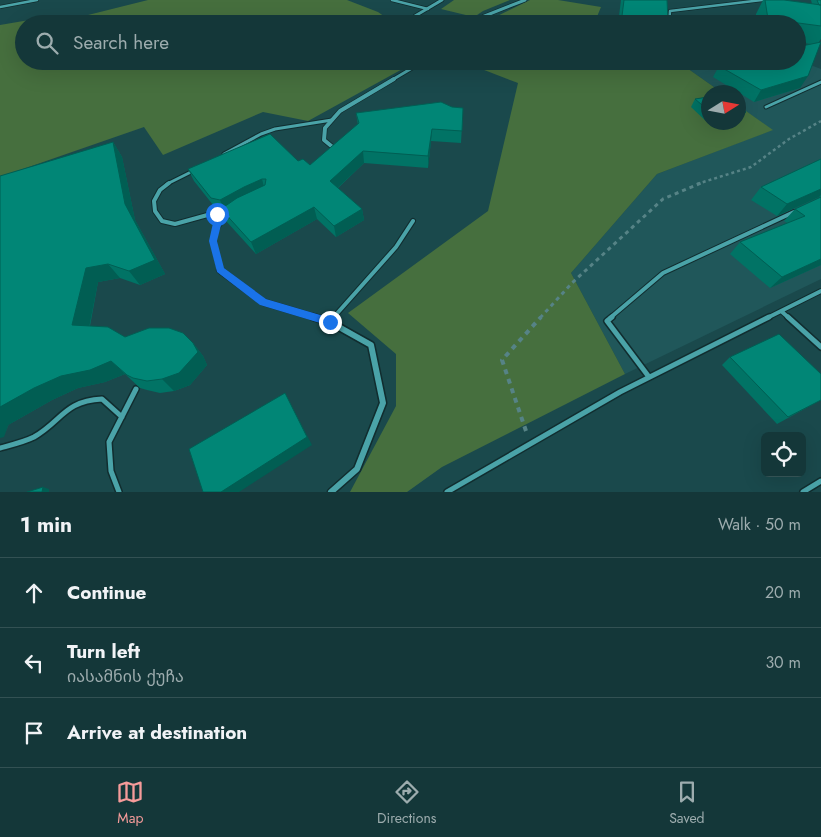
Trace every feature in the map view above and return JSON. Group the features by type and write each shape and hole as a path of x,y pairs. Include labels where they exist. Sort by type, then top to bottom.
{"street":[{"path":"417,15 442,0"},
{"path":"487,15 525,0"},
{"path":"335,149 324,140 326,128 340,111 409,70"},
{"path":"220,270 263,302 330,322 371,345 383,403 357,469 331,492"}],"lane":[{"path":"0,7 37,0"},
{"path":"392,0 428,9"},
{"path":"670,15 670,11 762,0"},
{"path":"766,107 821,82"},
{"path":"222,155 261,134 275,129 332,120"},
{"path":"200,167 162,187 155,195 153,206 157,215 167,224 177,224 212,214 226,216"},
{"path":"650,377 607,321 663,273 804,208"},
{"path":"220,270 213,241 217,223 231,212"},
{"path":"330,322 396,247 414,221"},
{"path":"447,492 530,443 650,377 821,291"},
{"path":"781,311 821,347"},
{"path":"120,492 111,471 109,442 136,390"},
{"path":"0,448 34,437 64,412 86,400 102,398 122,417"},
{"path":"803,492 821,482"}],"path":[{"path":"530,443 502,360 572,283 664,199 696,184 751,167 789,139 821,121"}],"shaded area":[{"path":"806,63 821,69 821,279 625,374 571,273 657,174 772,130 746,111 746,85 711,85 690,70 806,70"}],"green space":[{"path":"148,0 347,0 382,15 88,15"},
{"path":"454,0 510,0 477,15 466,15 441,9"},
{"path":"530,0 558,0 601,7 598,15 499,15"},
{"path":"15,22 15,70 401,70 308,121 263,112 163,155 144,127 0,177 0,25"},
{"path":"484,70 690,70 711,85 701,85 701,130 746,130 746,111 773,130 657,174 571,273 625,374 442,467 407,492 350,492 396,406 396,354 348,313 488,211 518,83"}],"building":[{"path":"624,0 667,0 668,15 622,15"},
{"path":"765,0 784,0 821,5 821,26 806,24 806,15 767,15"},
{"path":"821,42 808,76 761,90 726,70 806,70 806,45"},
{"path":"701,98 701,104 695,99"},
{"path":"441,102 452,107 463,108 462,131 432,129 428,156 363,151 330,181 362,209 334,226 314,207 251,242 221,209 237,198 265,185 266,179 244,187 220,200 211,198 188,169 270,134 298,161 303,159 310,165 359,123 356,113"},
{"path":"113,142 125,204 155,260 129,271 108,264 86,268 72,325 108,327 125,337 149,328 169,328 183,333 193,343 198,352 179,373 162,379 147,381 133,378 111,361 90,370 61,376 34,388 0,407 0,176"},
{"path":"821,159 821,189 787,204 761,187"},
{"path":"821,197 821,259 782,277 740,242 805,216 795,209"},
{"path":"779,334 821,374 821,400 788,417 730,357"},
{"path":"285,393 307,437 221,492 203,492 189,449"},
{"path":"43,487 42,492 27,492"}],"route":[{"path":"217,214 226,216 217,223 213,241 220,270 263,302 330,322"}]}
